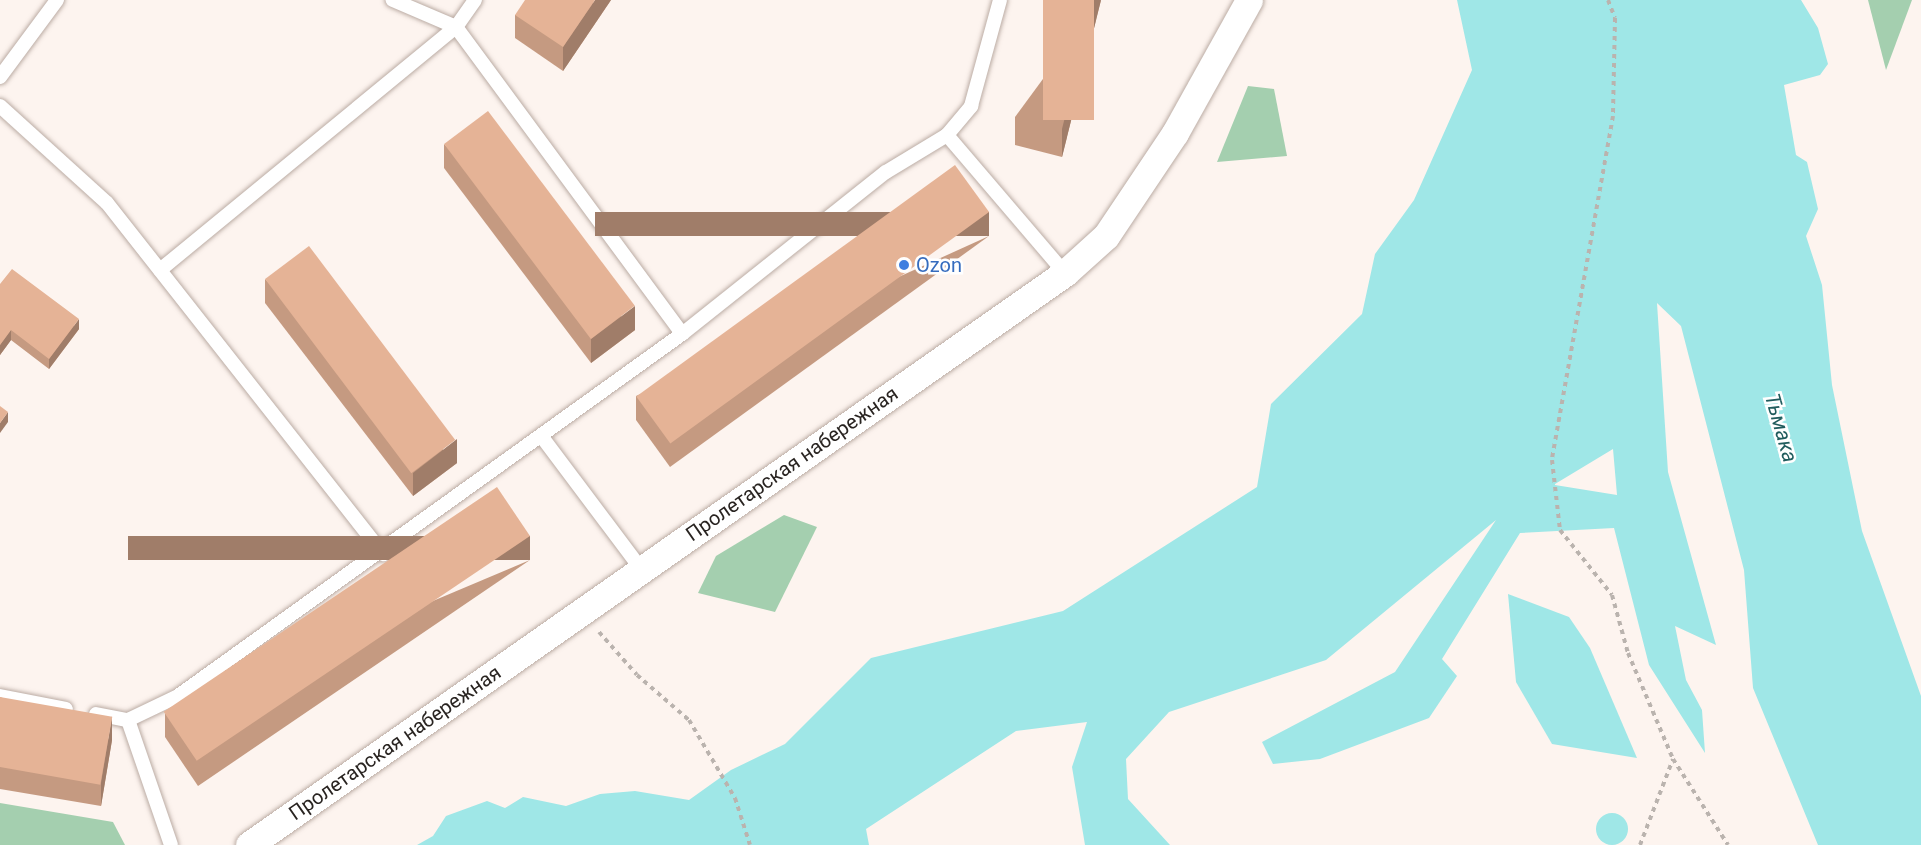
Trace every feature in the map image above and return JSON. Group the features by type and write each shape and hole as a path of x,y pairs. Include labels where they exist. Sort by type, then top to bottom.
{"street":[{"name":"Пролетарская набережная","path":"249,845 1065,273 1106,236 1175,133 1246,1"}],"lane":[{"path":"0,77 57,0"},
{"path":"393,0 456,27 682,334"},
{"path":"160,270 456,27 475,0"},
{"path":"0,696 128,720 178,696 383,554 682,334 886,172 947,135 971,106 1000,0"},
{"path":"0,106 107,203 383,554"},
{"path":"947,135 1065,273"},
{"path":"542,437 641,569"},
{"path":"128,720 171,845"}],"path":[{"path":"1608,0 1616,18 1613,116 1553,477 1560,530 1612,595 1628,653 1673,759 1728,845"},
{"path":"597,629 637,675 689,720 735,798 750,845"},
{"path":"1640,845 1673,759"}],"green space":[{"path":"1868,0 1912,0 1886,70"},
{"path":"1248,86 1274,89 1287,156 1217,162"},
{"path":"784,515 817,527 775,612 698,593 716,556"},
{"path":"0,803 113,822 125,845 0,845"}],"water":[{"name":"Тьмака","path":"1457,0 1801,0 1818,28 1828,64 1820,75 1784,85 1796,155 1807,162 1818,209 1806,236 1822,285 1832,385 1862,531 1921,696 1921,845 1818,845 1753,688 1744,570 1681,326 1657,303 1668,472 1716,645 1675,626 1686,680 1702,710 1705,753 1649,665 1614,528 1520,533 1442,659 1457,676 1429,718 1320,759 1273,764 1262,742 1395,672 1496,520 1326,660 1169,712 1126,759 1128,799 1170,845 1085,845 1072,767 1087,722 1016,731 866,829 869,845 417,845 433,836 446,816 487,801 505,808 523,797 566,806 600,794 635,791 689,800 731,770 785,744 871,658 1063,611 1257,487 1271,404 1362,314 1375,254 1414,200 1472,70","holes":["1613,449 1617,495 1555,485 1555,484"]},
{"path":"1508,594 1569,617 1590,648 1637,758 1552,744 1516,682"},
{"path":"1612,813 1623,818 1628,829 1623,840 1612,845 1601,840 1596,829 1601,818"}],"building":[{"path":"525,0 595,0 563,47 515,15"},
{"path":"1043,0 1094,0 1094,120 1043,120"},
{"path":"488,111 635,306 591,339 444,144"},
{"path":"955,165 989,212 670,444 636,397"},
{"path":"309,246 455,440 411,473 265,279"},
{"path":"12,269 79,319 49,359 11,330 0,345 0,284"},
{"path":"0,406 8,412 0,423"},
{"path":"497,487 530,536 197,761 164,712"},
{"path":"0,697 112,717 100,785 0,767"}],"place":[{"name":"Ozon","path":"904,265"}]}
